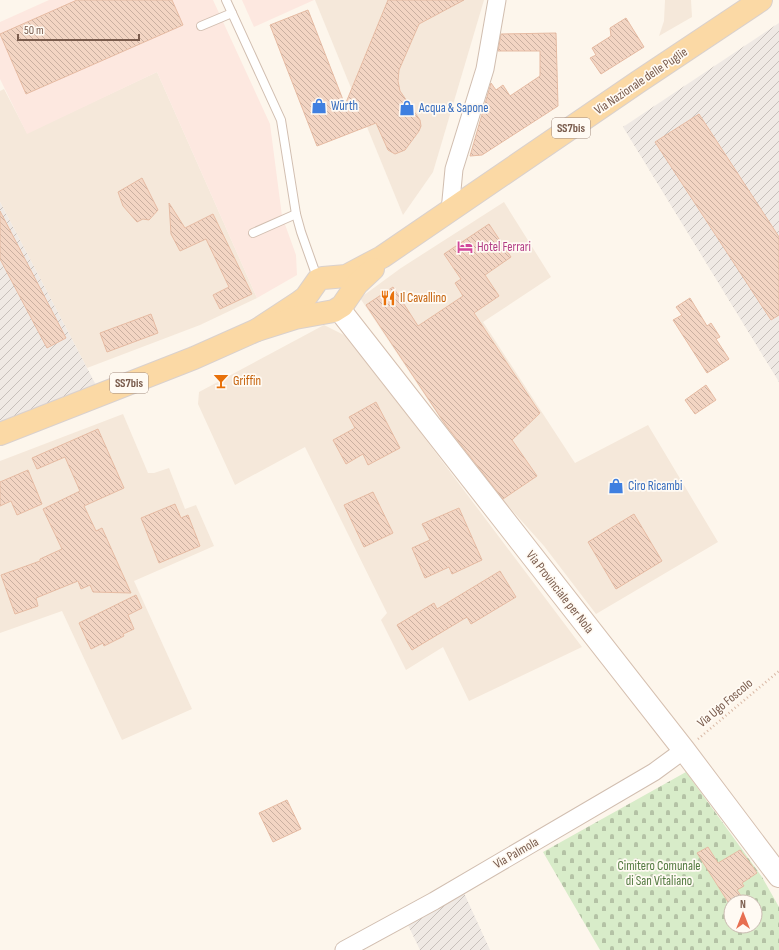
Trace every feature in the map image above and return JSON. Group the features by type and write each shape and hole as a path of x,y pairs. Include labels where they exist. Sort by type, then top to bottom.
{"main road":[{"name":"Via Nazionale delle Puglie","path":"320,282 346,276 382,257 761,0"},
{"name":"Via Nazionale delle Puglie","path":"337,307 357,284 377,265 382,257"},
{"path":"334,278 342,284 346,293 337,307 322,311 313,304 311,299 320,282 334,278"},
{"name":"SS7bis","path":"257,330 298,303 320,282"},
{"name":"SS7bis","path":"0,434 194,358 257,330 337,307"}],"street":[{"path":"450,211 454,169 485,69 497,0"},
{"name":"Via Provinciale per Nola","path":"337,307 684,750 779,876"},
{"name":"Via Palmola","path":"344,950 455,889 654,772 684,750"}],"lane":[{"path":"226,0 281,120 296,214 301,232 320,282"},
{"path":"201,26 232,13"},
{"path":"253,233 296,214"}],"path":[{"name":"Via Ugo Foscolo","path":"684,750 779,671"}],"shaded area":[{"path":"49,0 213,0 270,124 282,216 296,255 297,275 257,298 157,72 27,134 0,79 0,22"},
{"path":"242,0 314,0 254,27"},
{"path":"315,0 484,0 433,172 403,215"},
{"path":"665,0 691,0 692,17 659,36 664,21"},
{"path":"779,23 779,382 623,127"},
{"path":"157,72 257,298 200,325 87,368 0,202 0,91 4,89 27,133"},
{"path":"0,202 97,387 0,423"},
{"path":"504,202 551,277 483,322 575,463 648,425 718,542 596,614 544,546 502,499 460,448 360,298 401,268"},
{"path":"324,325 344,335 408,416 582,647 469,701 443,647 406,670 381,620 387,613 305,447 235,485 198,404 199,392"},
{"path":"123,414 148,473 154,473 169,468 185,509 196,505 214,546 134,581 192,709 122,740 62,611 0,633 0,461"},
{"path":"464,893 490,950 420,950 408,925"}],"green space":[{"name":"Cimitero Comunale di San Vitaliano","path":"686,772 762,877 779,907 779,950 600,950 543,852"}],"building":[{"path":"77,0 172,0 183,25 26,94 0,34"},
{"path":"388,0 464,0 419,24 399,70 398,81 400,91 420,120 421,126 419,131 405,150 395,154 388,150 376,123 317,146 270,25 308,10 345,105"},
{"path":"626,18 644,47 601,74 590,58 596,55 592,48 611,36 610,28"},
{"path":"556,33 558,106 482,155 470,156 491,83 496,90 503,85 510,96 540,76 540,51 498,51 501,34"},
{"path":"699,114 779,237 779,315 771,320 655,142"},
{"path":"142,178 158,210 149,220 143,219 137,222 123,206 118,192"},
{"path":"169,203 185,228 213,214 252,294 220,309 213,295 229,287 206,239 180,251 171,234"},
{"path":"0,211 66,338 47,348 0,259"},
{"path":"489,224 511,257 485,275 499,296 474,313 540,413 512,440 537,476 503,499 445,424 366,305 393,287 418,326 463,296 455,283 461,279 444,254"},
{"path":"690,298 707,326 711,323 720,337 716,339 729,359 707,373 673,320 682,315 676,307"},
{"path":"151,314 158,333 107,352 100,333"},
{"path":"706,385 716,400 695,414 685,400"},
{"path":"376,402 400,448 368,465 363,454 346,464 333,440 355,428 349,417"},
{"path":"98,429 124,488 84,506 96,531 102,528 131,593 93,592 90,585 81,589 78,581 36,598 38,606 15,614 1,575 40,561 40,559 62,549 43,509 80,491 65,457 37,469 32,458"},
{"path":"28,470 42,504 17,515 11,501 0,506 0,482"},
{"path":"373,492 393,533 364,547 344,505"},
{"path":"175,504 181,518 188,515 200,546 159,563 141,518"},
{"path":"459,508 482,560 452,574 449,567 425,578 412,548 430,540 422,524"},
{"path":"634,514 662,561 616,589 588,542"},
{"path":"500,571 516,597 471,624 467,617 412,650 397,625 434,603 437,609"},
{"path":"136,595 142,608 128,615 134,629 104,646 103,643 91,649 79,623"},
{"path":"287,800 301,829 273,842 259,813"},
{"path":"708,847 718,863 740,850 757,873 742,883 744,886 737,890 740,894 723,894 697,853"}],"place":[{"name":"Würth","path":"319,106"},
{"name":"Acqua & Sapone","path":"407,108"},
{"name":"Hotel Ferrari","path":"465,247"},
{"name":"Il Cavallino","path":"388,298"},
{"name":"Griffin","path":"221,381"},
{"name":"Ciro Ricambi","path":"616,486"}]}
